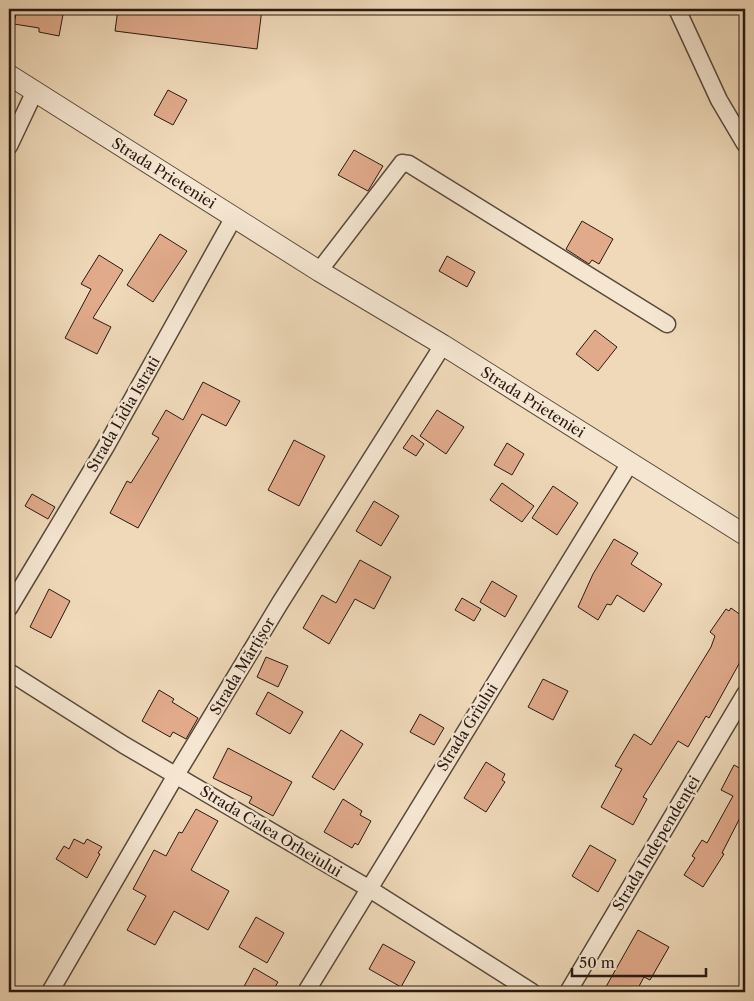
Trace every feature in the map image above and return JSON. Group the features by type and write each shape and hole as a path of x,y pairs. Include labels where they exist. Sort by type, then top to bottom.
{"street":[{"path":"677,9 719,100 745,144"},
{"name":"Strada Prieteniei","path":"9,75 319,271 443,345 745,535"},
{"path":"9,146 35,91"},
{"path":"319,271 402,163 409,164 667,324"},
{"name":"Strada Lidia Istrati","path":"9,608 105,448 234,217"},
{"name":"Strada Mărțișor","path":"50,992 176,775 280,603 443,345"},
{"name":"Strada Grîului","path":"306,992 630,463"},
{"name":"Strada Calea Orheiului","path":"9,672 124,745 368,888 532,992"},
{"name":"Strada Independenței","path":"568,992 745,694"}],"building":[{"path":"17,9 64,9 59,36 39,32 39,28 14,24"},
{"path":"118,9 262,9 257,49 115,31"},
{"path":"168,90 187,100 173,125 154,115"},
{"path":"354,150 383,166 368,191 338,175"},
{"path":"582,221 613,239 599,264 592,260 589,264 566,249"},
{"path":"160,234 187,251 153,302 127,285"},
{"path":"99,255 123,270 93,318 111,327 97,354 65,338 91,289 81,284"},
{"path":"447,256 475,272 467,287 439,271"},
{"path":"595,330 617,347 598,371 576,354"},
{"path":"203,382 240,401 226,426 202,414 138,528 110,513 127,481 131,483 159,438 152,434 166,410 183,420"},
{"path":"437,410 464,427 446,454 420,436"},
{"path":"412,435 424,444 416,456 403,448"},
{"path":"294,440 325,456 299,506 268,490"},
{"path":"507,443 524,454 512,475 494,465"},
{"path":"502,483 534,506 522,522 490,500"},
{"path":"553,486 578,503 557,535 532,518"},
{"path":"32,494 55,507 48,519 25,506"},
{"path":"374,501 399,516 381,546 356,531"},
{"path":"614,539 638,553 631,564 662,584 644,612 617,595 611,605 607,604 598,620 578,607 593,574"},
{"path":"360,560 391,577 374,609 355,599 329,644 303,628 322,595 336,603"},
{"path":"492,581 517,596 505,617 480,602"},
{"path":"49,589 70,601 51,638 30,627"},
{"path":"462,598 481,609 474,621 455,610"},
{"path":"731,608 745,618 745,653 709,718 706,716 688,747 678,741 643,797 647,799 633,825 601,807 622,769 615,766 634,734 651,745 711,647 715,636 710,632 726,609 729,611"},
{"path":"266,657 288,666 278,687 257,677"},
{"path":"543,679 568,691 553,720 528,707"},
{"path":"159,690 174,699 172,702 198,718 186,739 173,732 170,737 142,721"},
{"path":"268,692 303,712 290,734 256,714"},
{"path":"420,714 444,728 434,745 410,732"},
{"path":"341,730 363,744 334,790 312,777"},
{"path":"228,748 292,782 273,816 249,803 252,797 213,778"},
{"path":"486,762 505,774 502,780 505,782 486,812 464,798"},
{"path":"734,765 745,771 745,808 722,853 724,854 703,887 684,875 695,858 692,856 702,840 707,843 733,796 721,790"},
{"path":"343,799 362,811 360,815 371,821 358,845 355,843 352,848 324,832"},
{"path":"196,809 218,821 191,870 229,891 208,930 174,911 155,945 127,930 146,896 133,889 154,850 166,856 179,832 182,833"},
{"path":"74,839 84,844 87,839 102,847 87,878 56,859 64,846 69,849"},
{"path":"590,845 616,860 598,892 572,876"},
{"path":"256,917 284,933 267,963 239,947"},
{"path":"638,930 669,947 650,980 644,977 636,992 603,992"},
{"path":"383,944 415,962 401,987 369,969"},
{"path":"254,968 278,982 272,992 241,992"}]}
